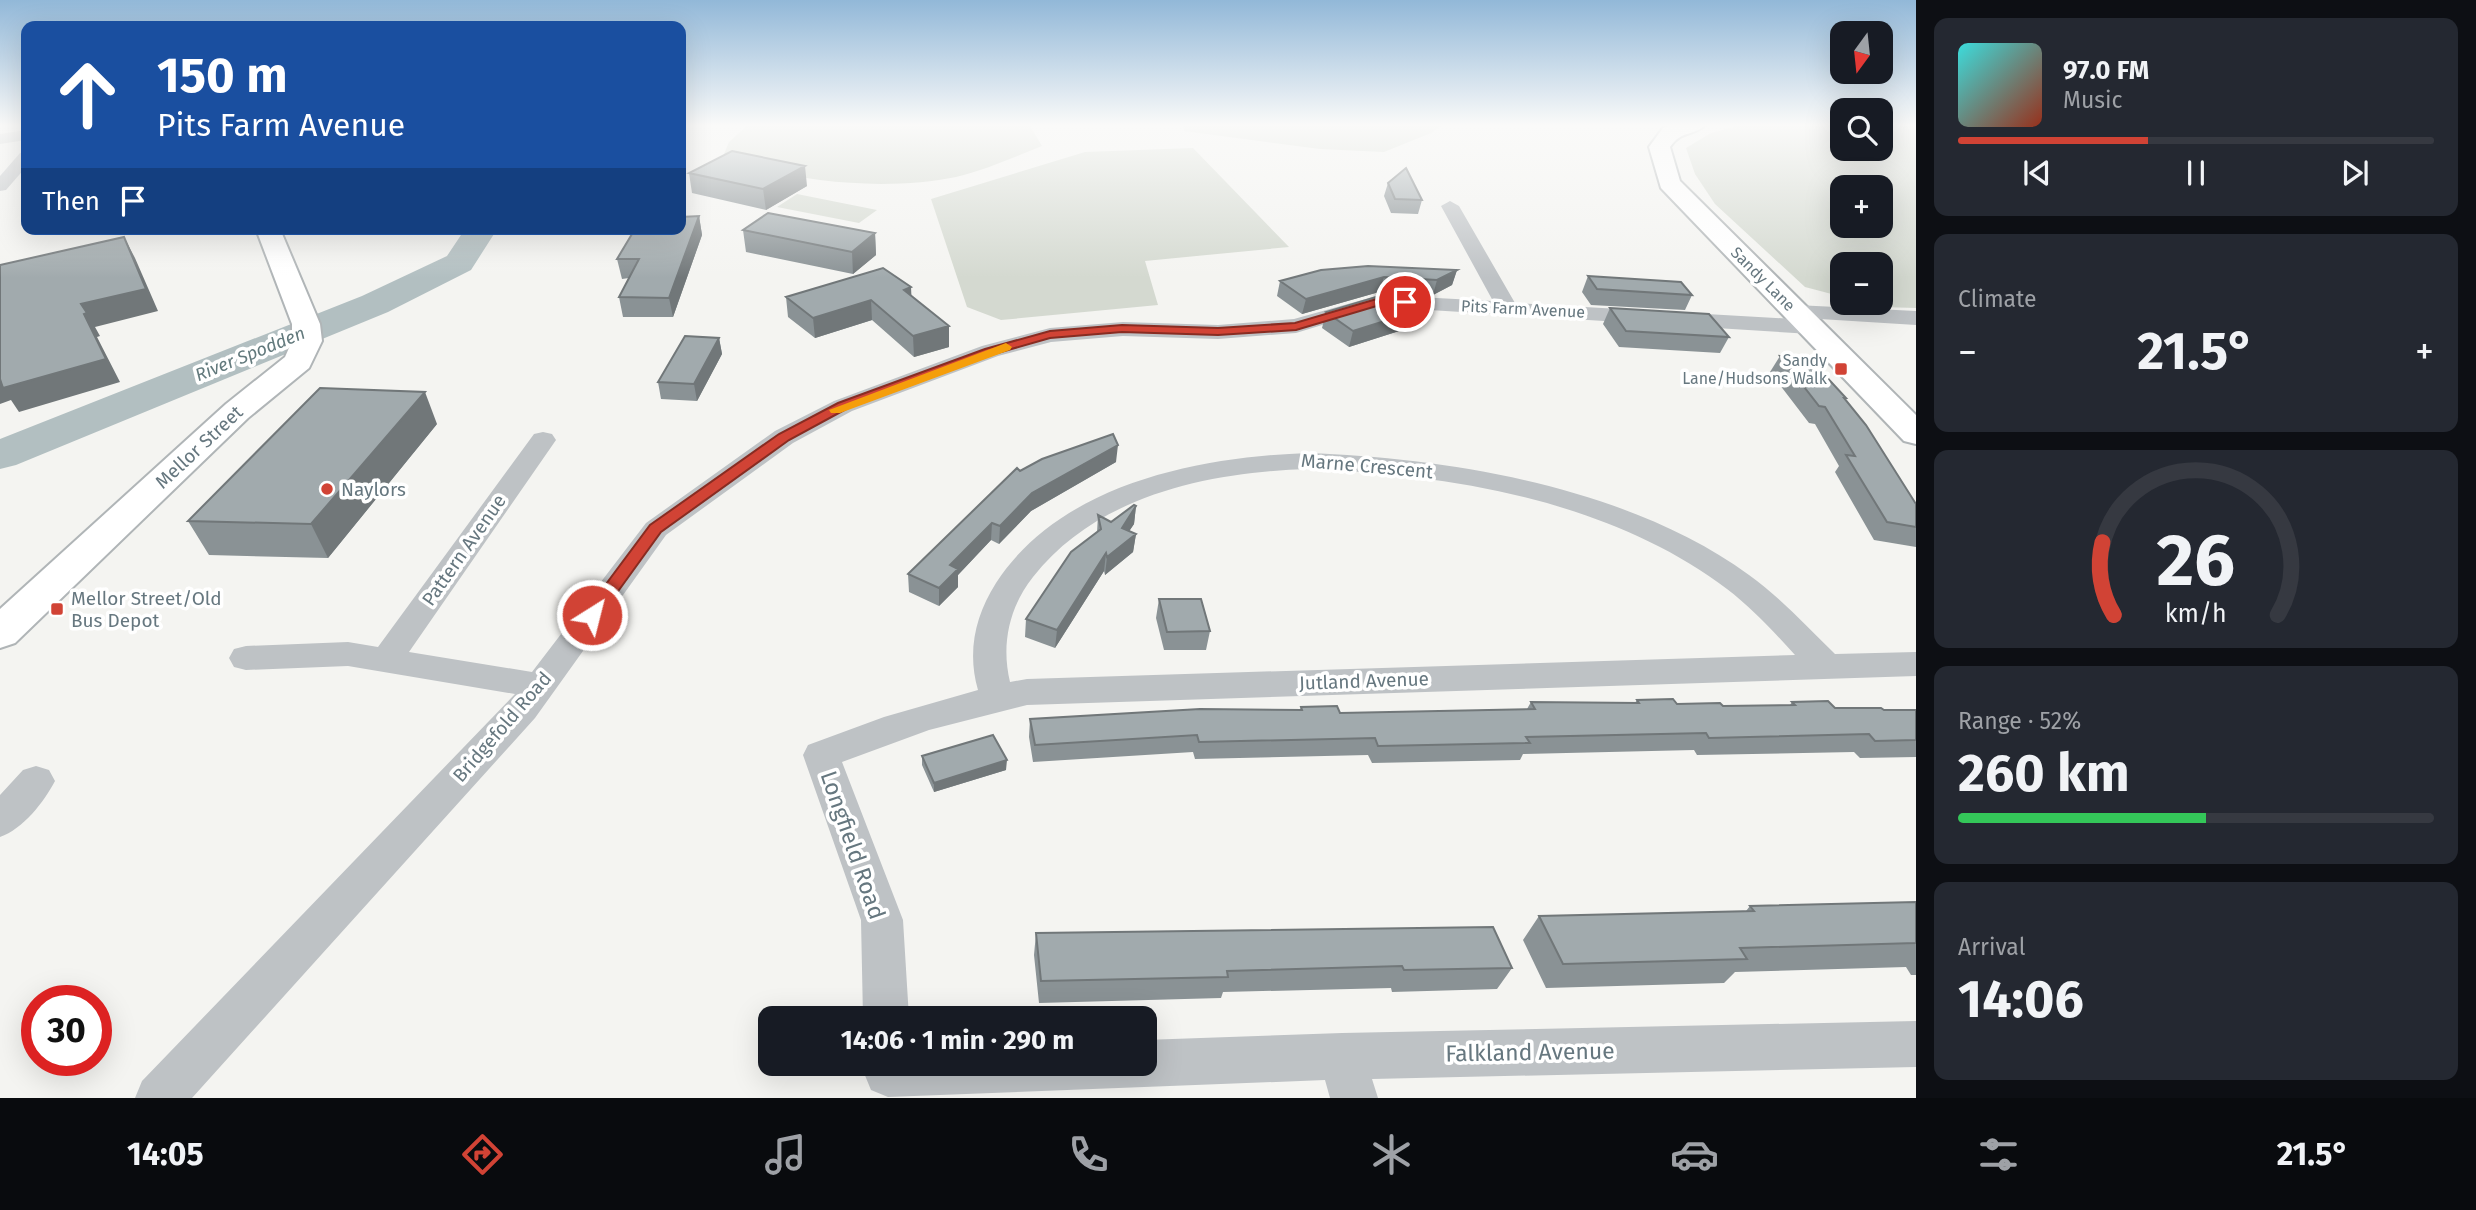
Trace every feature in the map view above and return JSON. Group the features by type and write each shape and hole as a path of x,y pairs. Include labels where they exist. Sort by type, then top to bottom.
{"main road":[{"name":"Sandy Lane","path":"1667,175 1669,183 1914,430"},
{"name":"Mellor Street","path":"0,633 237,411 298,362 307,341 306,324 270,235"}],"street":[{"path":"1450,206 1507,307"},
{"name":"Pits Farm Avenue","path":"990,351 1050,335 1122,328 1218,332 1296,326 1380,301 1803,319 1916,318"},
{"name":"Bridgefold Road","path":"159,1098 523,709 656,528 784,437 835,410 990,351"},
{"name":"Pattern Avenue","path":"386,660 542,440"},
{"name":"Marne Crescent","path":"997,697 989,675 992,624 1006,586 1034,555 1084,515 1161,483 1212,469 1292,460 1376,464 1466,476 1544,494 1637,528 1689,552 1738,582 1825,666"},
{"path":"246,658 348,654 540,686"},
{"name":"Jutland Avenue","path":"821,755 874,734 997,697 1027,692 1916,664"},
{"name":"Longfield Road","path":"821,755 882,920 886,1006"},
{"path":"0,821 36,781"},
{"name":"Falkland Avenue","path":"1157,1065 1348,1077 1916,1044"},
{"path":"885,1078 921,1076"}],"shaded area":[{"path":"793,175 962,175 900,184"},
{"path":"1009,175 1219,175 1289,247 1145,261 1158,305 1001,320 967,307 931,199"},
{"path":"1696,175 1830,175 1830,238 1893,238 1893,175 1916,175 1916,308 1893,307 1893,252 1830,252 1830,294 1805,287 1715,204"},
{"path":"797,194 877,210 859,223 777,207"}],"building":[{"path":"699,175 788,175 763,189"},
{"path":"1397,175 1410,175 1422,200 1395,199 1388,183"},
{"path":"768,213 875,233 852,252 743,230"},
{"path":"699,216 669,298 619,297 639,259 617,259 631,235 686,235 686,217"},
{"path":"124,237 146,289 81,304 106,359 3,388 0,379 0,265"},
{"path":"1368,266 1457,270 1437,280 1384,277 1306,299 1280,281 1321,270"},
{"path":"883,268 911,287 904,290 949,326 913,336 871,300 813,318 786,297"},
{"path":"1588,276 1681,282 1692,295 1597,289"},
{"path":"1386,294 1408,296 1391,304 1426,308 1353,331 1326,312"},
{"path":"1610,308 1709,314 1729,337 1626,331"},
{"path":"685,336 719,338 694,384 658,382"},
{"path":"1780,356 1809,358 1846,398 1916,504 1916,527 1887,522 1846,455 1855,456 1825,407 1819,406"},
{"path":"320,388 425,392 311,524 188,521"},
{"path":"1113,434 1118,445 1032,493 1000,526 992,523 950,565 958,569 939,588 908,574 1017,468 1020,471 1042,459"},
{"path":"1136,506 1122,528 1136,534 1107,557 1106,553 1057,630 1026,619 1071,552 1101,529 1098,515 1111,522"},
{"path":"1159,599 1201,599 1210,631 1167,632"},
{"path":"1673,699 1677,704 1720,703 1723,706 1795,705 1792,702 1828,701 1835,708 1916,710 1916,740 1875,741 1869,734 1709,738 1706,733 1526,737 1530,743 1378,746 1375,738 1199,742 1197,735 1035,745 1030,719 1200,709 1302,710 1301,707 1337,706 1340,713 1535,709 1531,702 1639,703 1637,700"},
{"path":"993,735 1007,760 934,783 922,756"},
{"path":"1916,902 1916,943 1740,948 1747,959 1563,964 1539,916 1754,911 1750,906"},
{"path":"1493,927 1512,968 1404,970 1402,966 1227,971 1228,977 1041,981 1036,933"}],"waterway":[{"name":"River Spodden","path":"0,455 375,304 459,263 477,235"}],"slow traffic":[{"path":"835,410 1006,347"}],"place":[{"name":"Sandy Lane/Hudsons Walk","path":"1841,369"},
{"name":"Naylors","path":"327,489"},
{"name":"Mellor Street/Old Bus Depot","path":"57,609"}],"route":[{"path":"592,615 656,528 784,437 843,406 990,351 1050,335 1122,328 1218,332 1296,326 1380,301 1405,302"}]}
